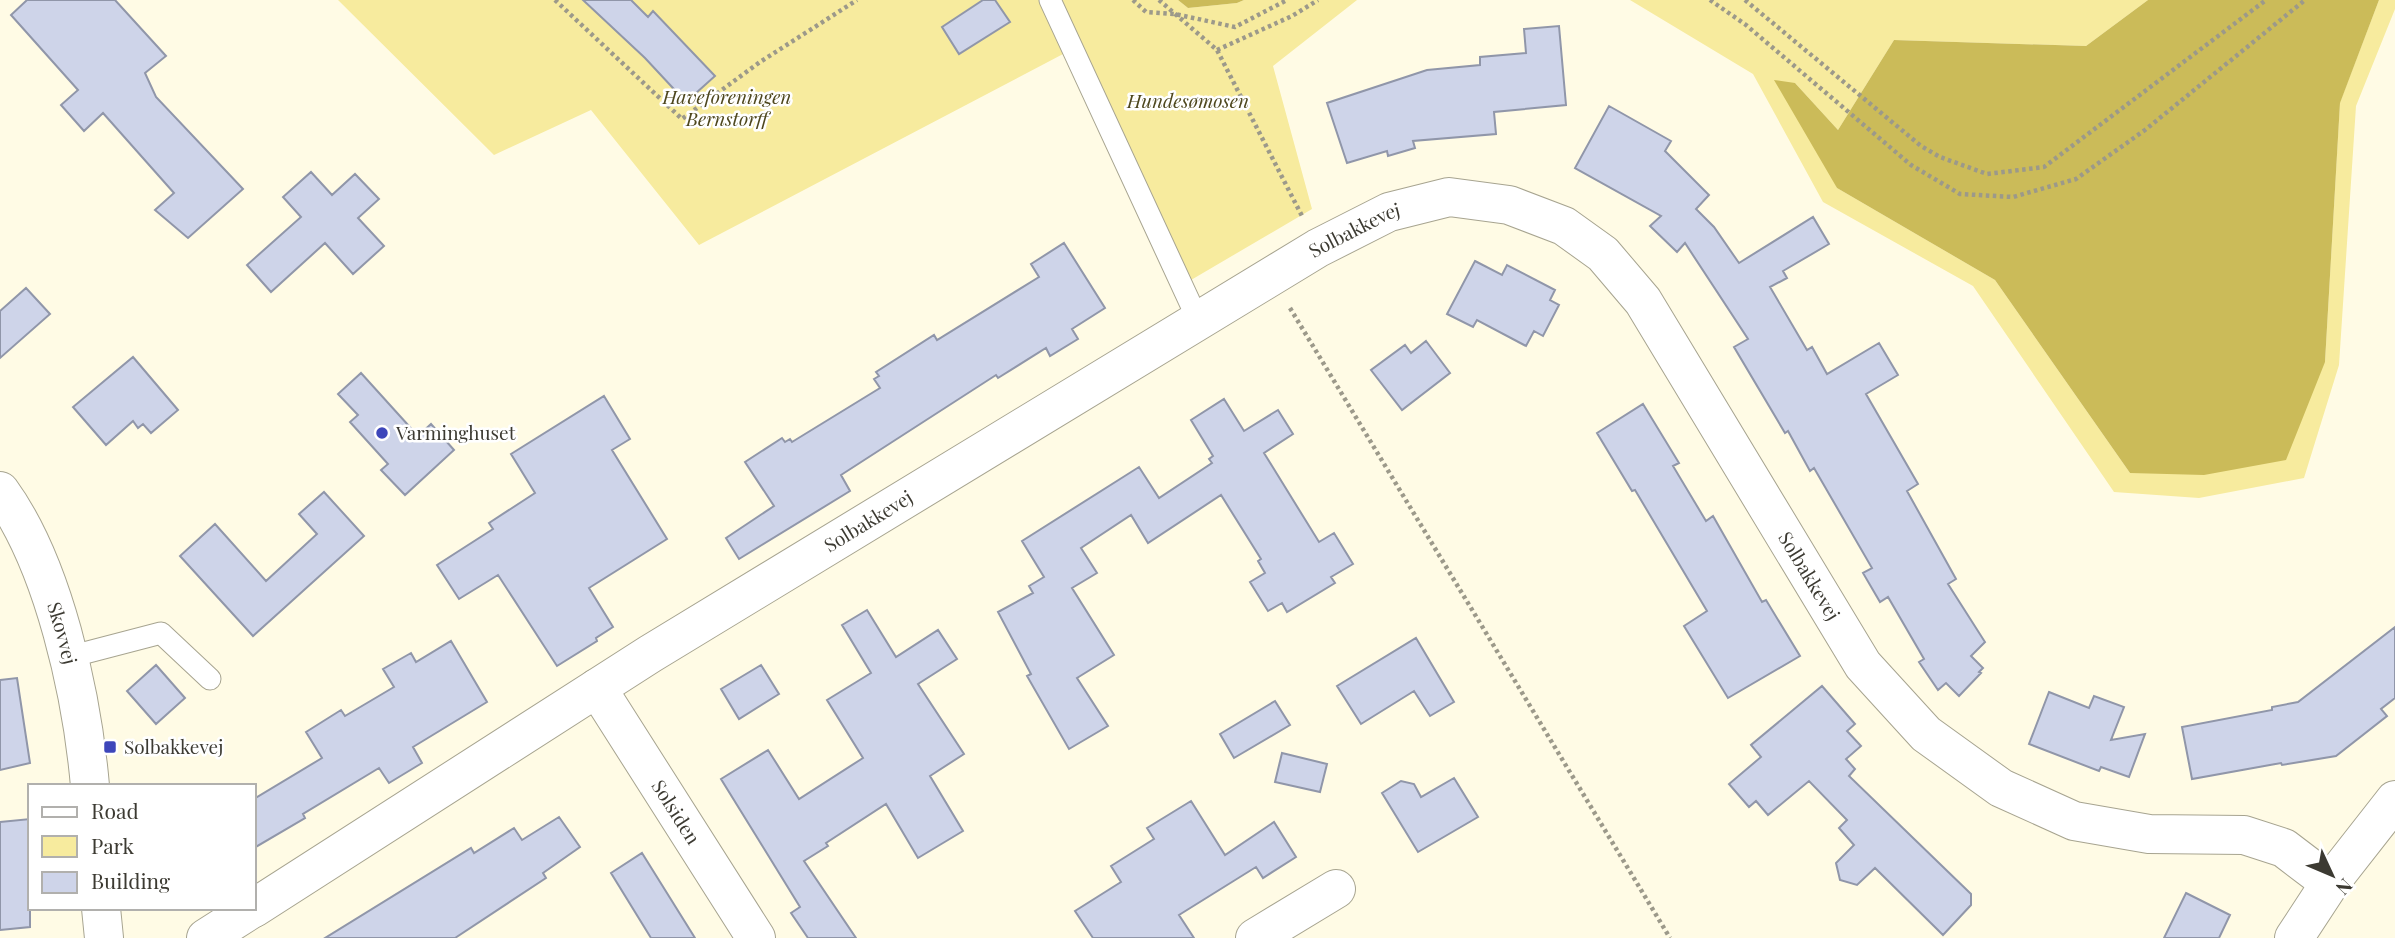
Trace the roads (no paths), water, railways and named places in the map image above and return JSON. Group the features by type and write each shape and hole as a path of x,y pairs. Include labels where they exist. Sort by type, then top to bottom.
{"street":[{"name":"Solbakkevej","path":"256,906 597,688 1318,248 1389,212 1449,197 1509,205 1564,226 1604,254 1643,301 1863,665 1926,734 2001,788 2074,821 2149,834 2244,835 2284,848 2330,883"},
{"name":"Skovvej","path":"0,491 25,531 34,552 69,657 88,759 90,784"},
{"name":"Solsiden","path":"597,688 756,938"},
{"path":"2294,938 2330,883 2395,800"},
{"path":"1255,938 1336,890"},
{"path":"101,910 104,938"},
{"name":"Solbakkevej","path":"206,938 250,910"}],"lane":[{"path":"1050,0 1198,320"},
{"path":"69,657 161,633 210,679"}],"place":[{"name":"Varminghuset","path":"382,433"},
{"name":"Solbakkevej","path":"110,747"}],"park label":[{"name":"Hundesømosen","path":"1188,101"},
{"name":"Haveforeningen Bernstorff","path":"727,108"}]}
